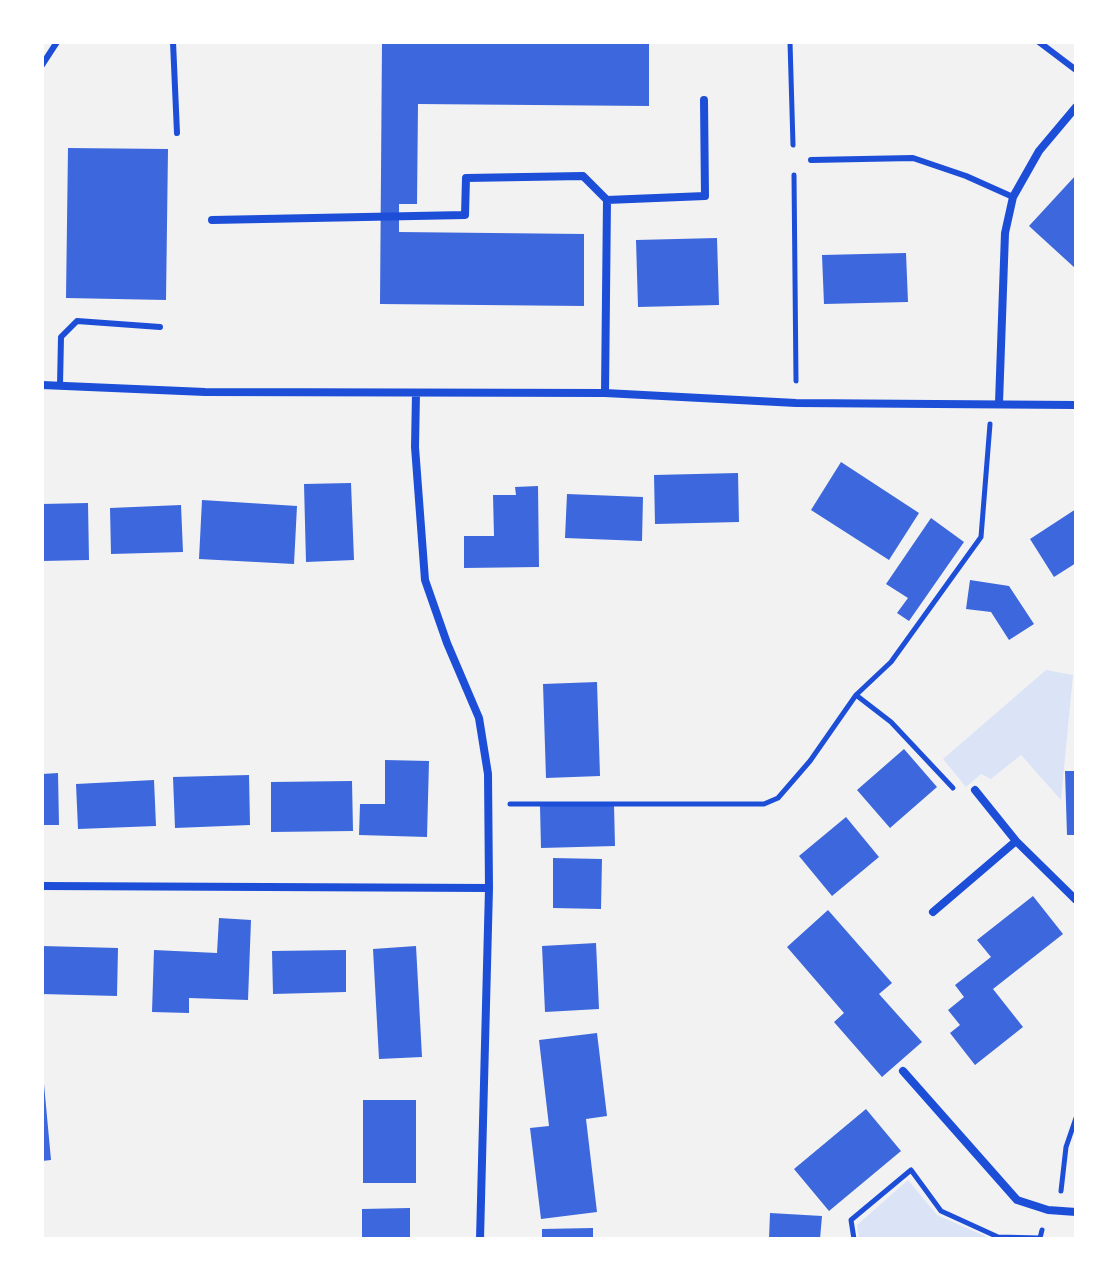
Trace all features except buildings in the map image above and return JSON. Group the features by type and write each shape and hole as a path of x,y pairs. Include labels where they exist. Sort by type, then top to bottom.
{"street":[{"path":"607,200 705,196 704,100"},
{"path":"995,403 1005,233 1013,197 1039,151 1076,107"},
{"path":"212,220 465,215 466,178 583,176 607,200 605,393"},
{"path":"42,385 205,392 605,393 796,403 1076,405"},
{"path":"416,393 415,447 425,580 447,643 479,718 488,774 489,888 480,1239"},
{"path":"975,790 1016,841 1076,900"},
{"path":"933,912 1016,841"},
{"path":"42,886 489,888"},
{"path":"903,1071 1017,1200 1048,1210 1076,1212"}],"lane":[{"path":"42,65 57,42"},
{"path":"173,42 177,133"},
{"path":"1039,42 1076,70"},
{"path":"811,160 913,158 966,176 1013,197"},
{"path":"60,385 61,337 77,321 160,327"}],"path":[{"path":"790,42 793,156"},
{"path":"794,171 796,403"},
{"path":"488,804 764,804 778,798 810,761 856,695 891,662 981,537 995,403"},
{"path":"856,695 891,722 953,789"},
{"path":"1059,1212 1066,1147 1076,1118"},
{"path":"854,1239 851,1220 911,1170 941,1211 997,1238 1040,1238 1048,1210"}],"shaded area":[{"path":"1046,670 1073,675 1061,800 1021,755 991,779 981,774 966,787 943,759"},
{"path":"908,1180 937,1215 985,1236 984,1239 859,1239 857,1225"}]}
